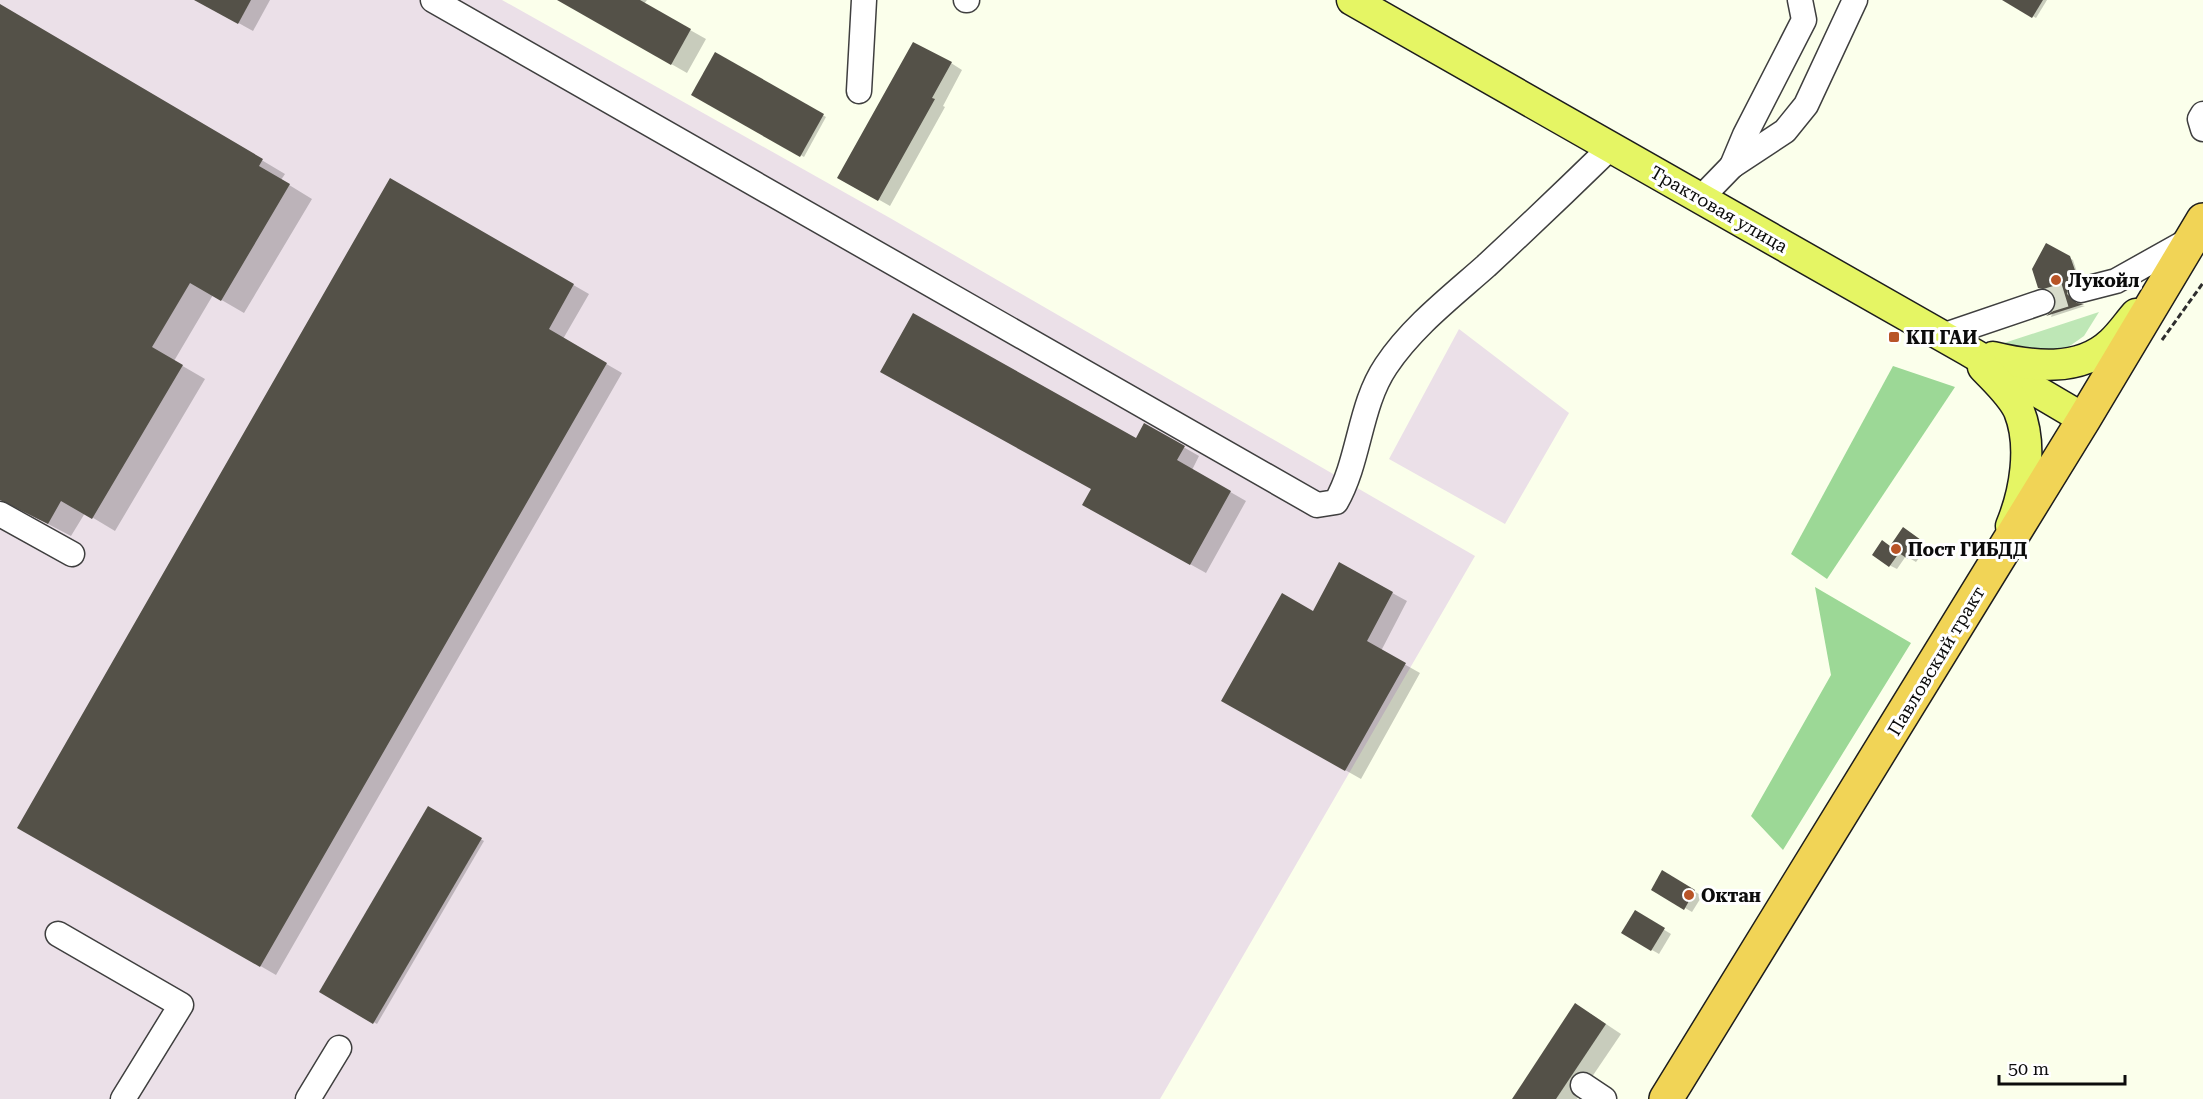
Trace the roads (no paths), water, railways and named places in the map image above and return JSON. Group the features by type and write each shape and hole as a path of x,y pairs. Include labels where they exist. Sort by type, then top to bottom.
{"highway":[{"name":"Павловский тракт","path":"1666,1099 2084,419 2194,251"}],"main road":[{"name":"Трактовая улица","path":"1352,0 1955,343 2084,419"},
{"path":"1955,343 2026,363 2058,365 2072,363 2110,344 2194,251"},
{"path":"1955,343 2014,404 2024,431 2026,451 2021,503 1994,566"}],"lane":[{"path":"433,0 1317,505 1336,502 1347,483 1366,412 1385,367 1417,329 1611,147"},
{"path":"860,91 864,0"},
{"path":"1732,166 1745,135 1804,20 1800,0"},
{"path":"1701,199 1732,166 1785,131 1806,105 1855,0"},
{"path":"2203,114 2200,119 2203,129"},
{"path":"2081,290 2116,281 2194,251"},
{"path":"1955,343 2042,302"},
{"path":"0,514 72,554"},
{"path":"58,933 180,1005 123,1099"},
{"path":"308,1099 339,1048"},
{"path":"1583,1085 1604,1099"}],"tunnel":[{"path":"2042,302 2081,290"}],"place":[{"name":"Лукойл","path":"2056,280"},
{"name":"КП ГАИ","path":"1894,337"},
{"name":"Пост ГИБДД","path":"1896,549"},
{"name":"Октан","path":"1689,895"}]}
